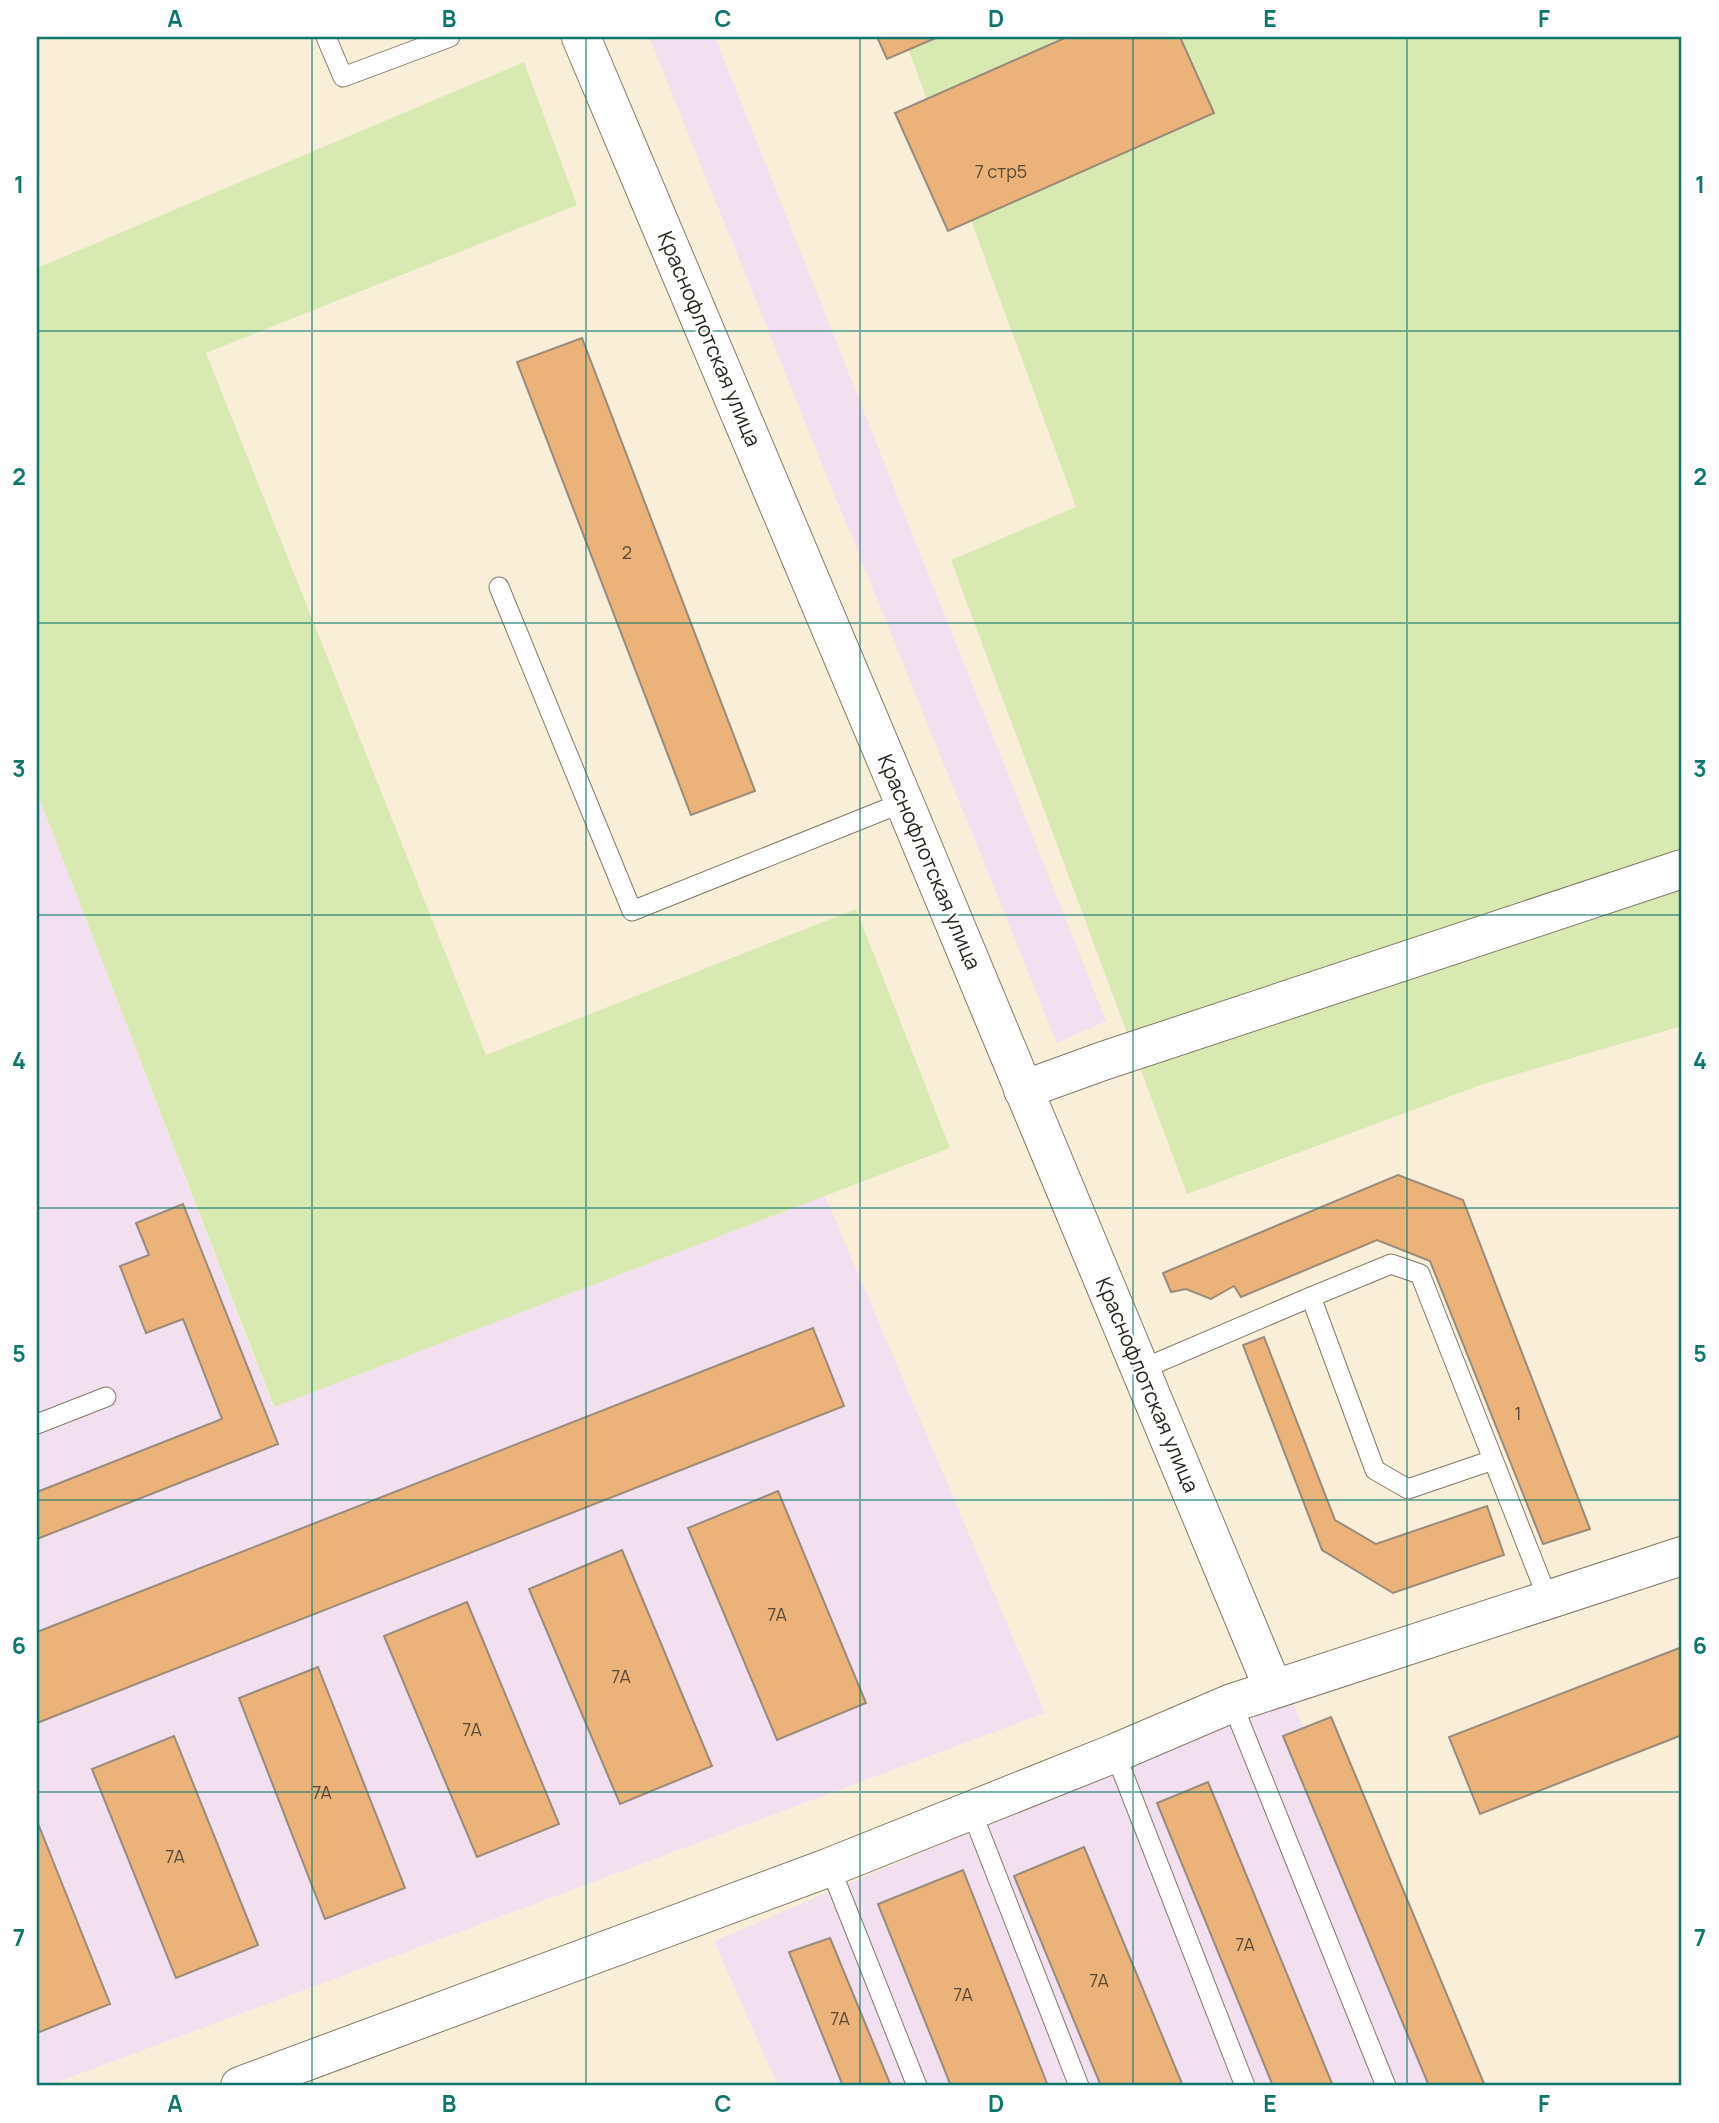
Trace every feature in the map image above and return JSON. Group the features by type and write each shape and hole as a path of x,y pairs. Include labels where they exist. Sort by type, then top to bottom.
{"street":[{"name":"Краснофлотская улица","path":"581,37 904,802 1273,1688"},
{"path":"1023,1090 1682,869"},
{"path":"240,2086 830,1867 1115,1753 1232,1703 1682,1556"}],"lane":[{"path":"326,37 343,77 450,37"},
{"path":"499,587 632,911 904,802"},
{"path":"1140,1370 1391,1264 1420,1275 1548,1599"},
{"path":"1311,1297 1375,1470 1408,1489 1493,1460"},
{"path":"37,1424 106,1397"},
{"path":"1232,1703 1386,2086"},
{"path":"1115,1753 1245,2086"},
{"path":"971,1810 1079,2086"},
{"path":"830,1867 917,2086"}],"shaded area":[{"path":"649,37 715,37 1106,1021 1057,1043"},
{"path":"37,792 273,1407 825,1196 1045,1713 47,2086 37,2086"},
{"path":"1290,1696 1454,2086 778,2086 714,1941"}],"green space":[{"path":"904,37 1682,37 1682,1026 1483,1084 1187,1194 951,560 1076,507"},
{"path":"524,62 577,205 206,353 486,1055 856,909 950,1148 274,1407 37,792 37,268"}],"building":[{"path":"877,37 938,37 887,59"},
{"path":"1067,37 1180,37 1214,113 948,231 895,113"},
{"path":"582,338 755,791 691,815 517,362"},
{"path":"1398,1175 1463,1200 1590,1529 1543,1544 1430,1261 1377,1240 1241,1297 1234,1286 1211,1299 1186,1289 1171,1292 1163,1273"},
{"path":"183,1204 278,1444 37,1539 37,1492 222,1419 183,1319 146,1333 120,1266 149,1255 136,1223"},
{"path":"813,1328 844,1406 37,1723 37,1632"},
{"path":"1264,1337 1335,1520 1376,1544 1487,1506 1504,1555 1393,1593 1322,1550 1243,1345"},
{"path":"778,1491 866,1703 777,1740 688,1528"},
{"path":"622,1550 712,1766 620,1804 529,1589"},
{"path":"467,1602 559,1824 477,1857 384,1636"},
{"path":"1682,1647 1682,1735 1480,1814 1449,1737"},
{"path":"318,1667 405,1888 325,1919 239,1698"},
{"path":"1331,1717 1485,2086 1429,2086 1283,1736"},
{"path":"174,1736 258,1945 176,1978 92,1769"},
{"path":"1208,1782 1333,2086 1273,2086 1157,1803"},
{"path":"37,1821 110,2004 37,2033"},
{"path":"1084,1847 1183,2086 1101,2086 1014,1876"},
{"path":"963,1870 1048,2086 951,2086 878,1904"},
{"path":"830,1938 891,2086 843,2086 789,1952"}]}
